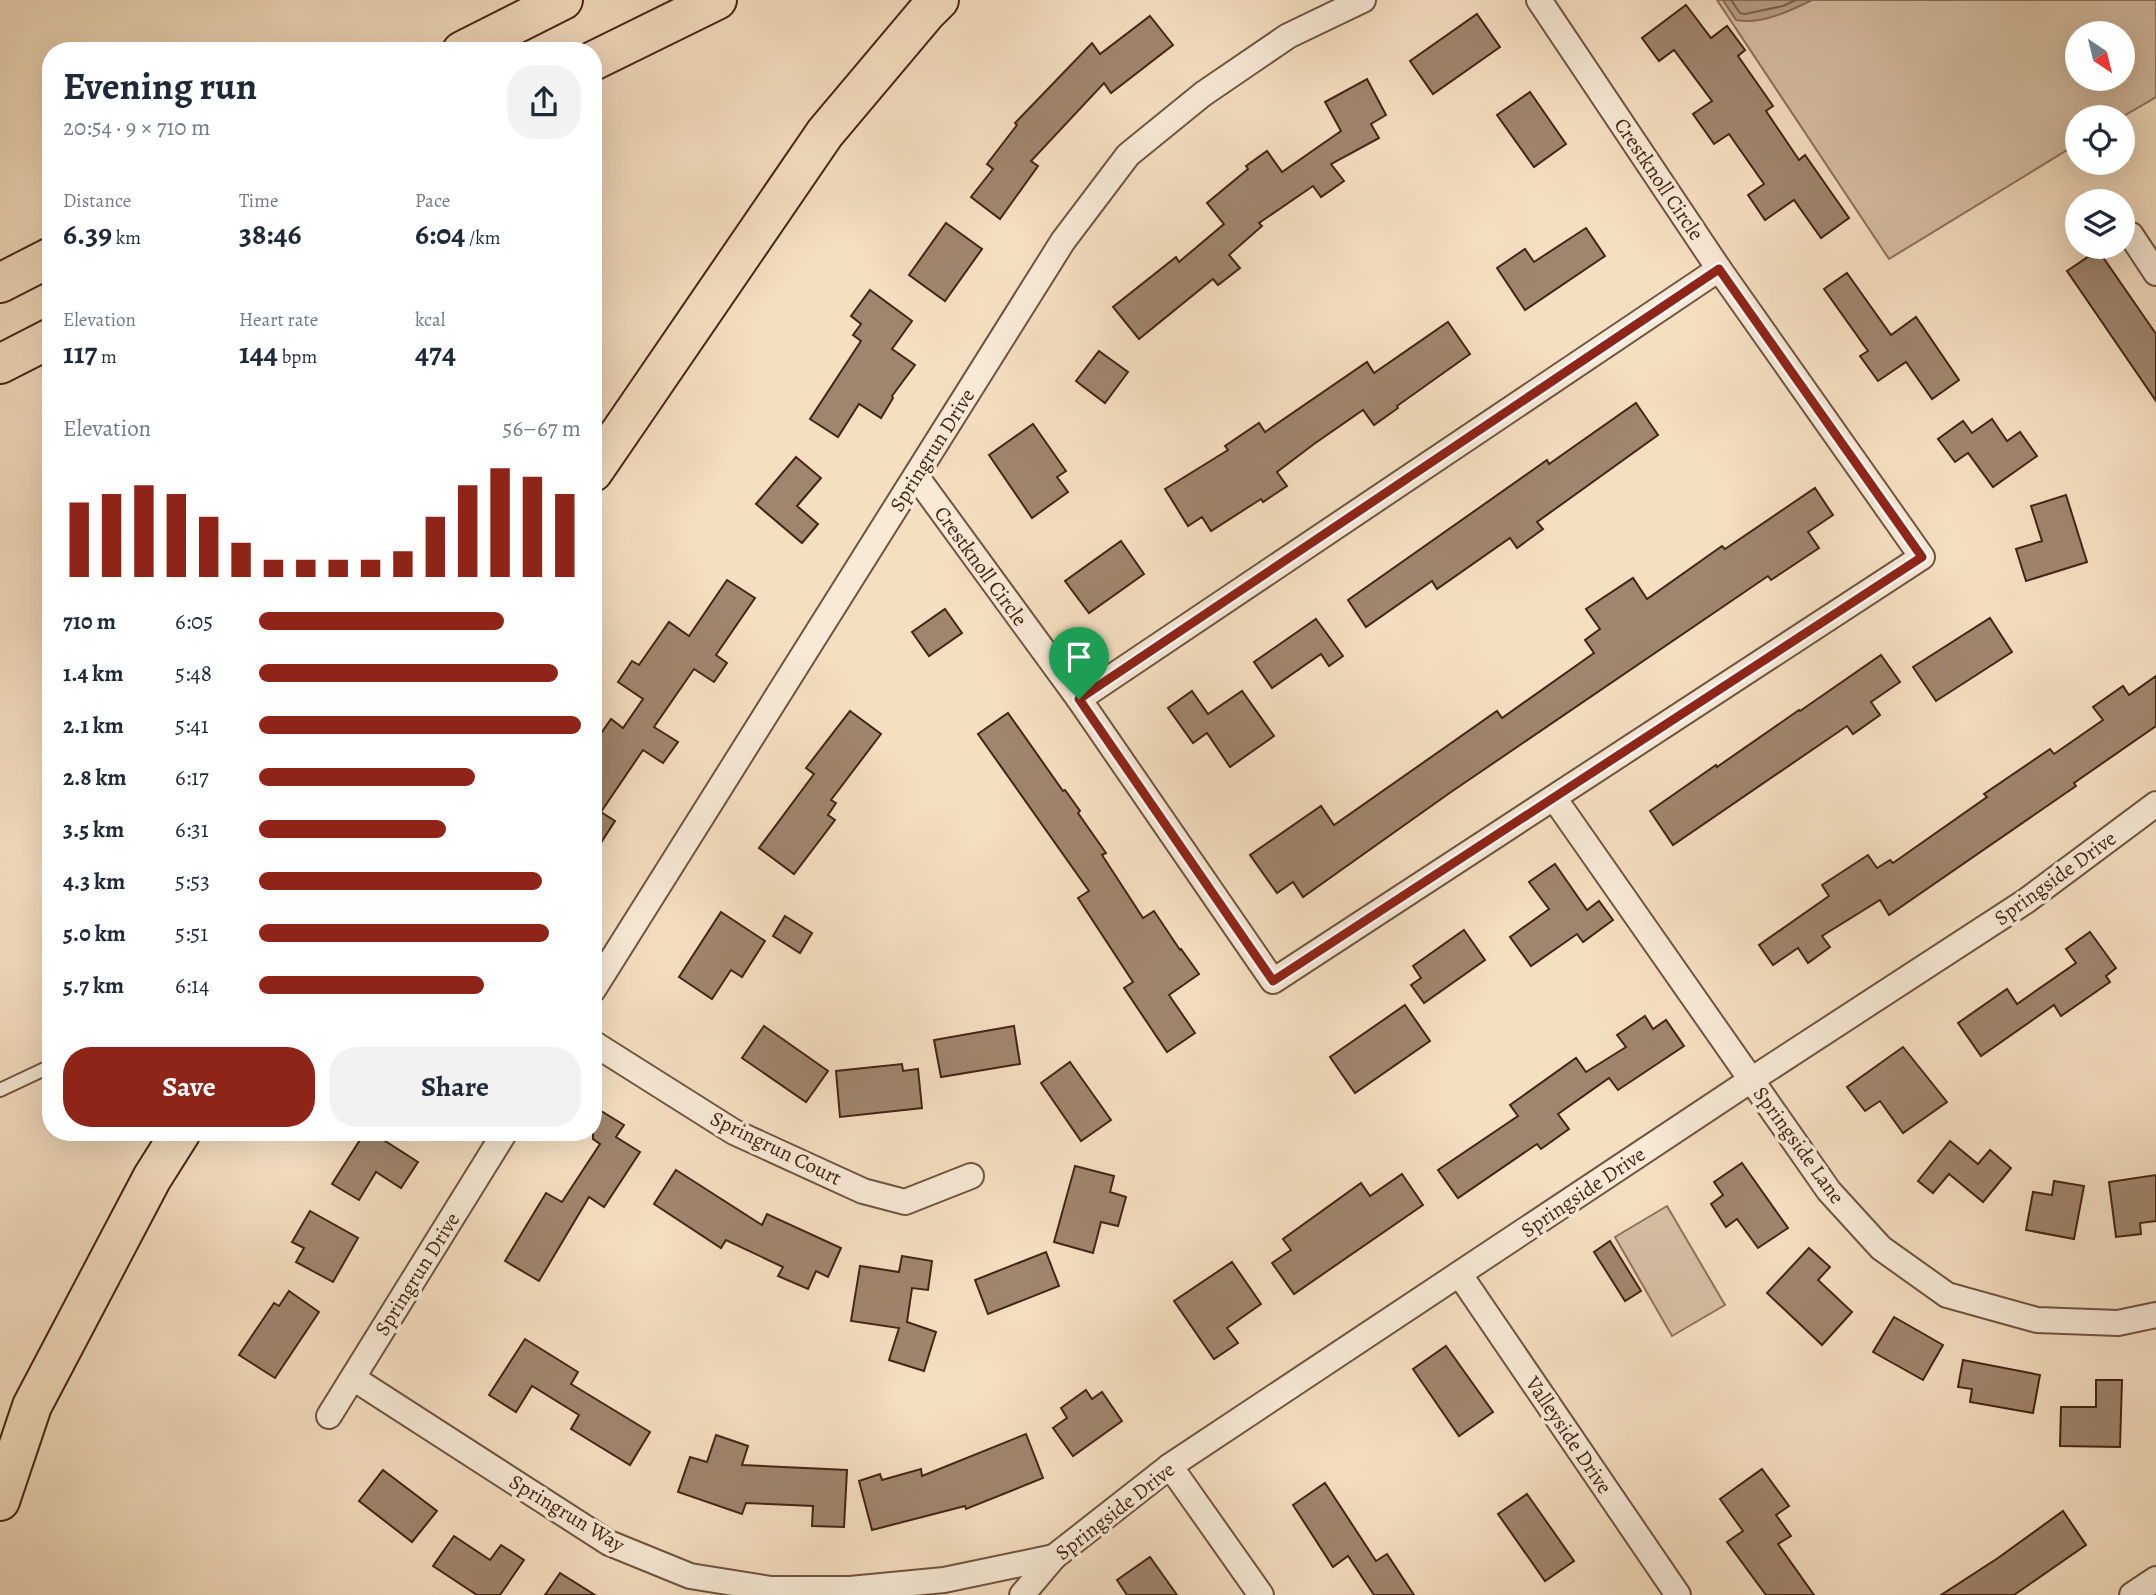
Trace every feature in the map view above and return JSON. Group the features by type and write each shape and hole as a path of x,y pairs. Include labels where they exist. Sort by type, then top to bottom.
{"highway":[{"path":"480,42 563,0"},
{"path":"602,57 717,0"},
{"path":"602,459 825,133 939,0"},
{"path":"0,283 42,262"},
{"path":"0,364 42,343"},
{"path":"0,1501 32,1406 152,1178 175,1141"}],"street":[{"name":"Springrun Drive","path":"602,975 1063,241 1128,155 1203,94 1288,36 1363,0"},
{"name":"Crestknoll Circle","path":"916,476 1079,699 1273,981 1922,557 1719,269 1539,0"},
{"path":"2135,240 2156,273"},
{"path":"1079,699 1719,269"},
{"name":"Springside Lane","path":"1554,798 1829,1191 1881,1248 1947,1294 2036,1320 2118,1323 2156,1315"},
{"name":"Springside Drive","path":"1023,1595 1054,1557 1170,1466 2026,901 2156,804"},
{"name":"Springrun Court","path":"602,1049 734,1132 863,1191 905,1202 971,1176"},
{"name":"Springrun Drive","path":"329,1416 499,1141"},
{"name":"Valleyside Drive","path":"1460,1275 1678,1595"},
{"name":"Springrun Way","path":"353,1378 609,1543 690,1576 771,1590 850,1589 944,1580 1054,1557"},
{"path":"1170,1466 1261,1595"},
{"path":"2132,1595 2156,1579"}],"lane":[{"path":"0,1090 42,1070"}],"shaded area":[{"path":"1717,0 2156,0 2156,97 2135,109 2135,105 2065,105 2065,151 1889,259"},
{"path":"1667,1206 1725,1305 1672,1336 1615,1237"}],"water":[{"path":"1723,0 1812,0 1775,16 1746,21 1736,20"}],"building":[{"path":"1686,5 1711,38 1727,26 1745,50 1738,56 1773,106 1766,111 1799,160 1805,155 1849,218 1821,238 1794,200 1765,220 1748,195 1764,184 1729,134 1714,144 1693,114 1712,101 1674,50 1659,61 1642,38"},
{"path":"1477,14 1500,47 1433,94 1410,61"},
{"path":"1150,16 1173,45 1111,93 1104,83 1031,161 1038,166 1000,219 971,197 993,169 987,164 1017,125 1015,123 1092,43 1100,54"},
{"path":"1367,79 1386,115 1371,124 1379,138 1331,164 1344,181 1321,197 1313,186 1259,223 1262,226 1229,255 1240,268 1218,285 1213,279 1139,339 1113,307 1176,257 1179,262 1224,224 1207,203 1248,169 1246,166 1267,151 1282,172 1341,131 1325,102"},
{"path":"1530,92 1566,144 1534,167 1497,115"},
{"path":"946,223 982,249 945,301 909,275"},
{"path":"1586,228 1605,256 1525,310 1497,268 1525,249 1534,262"},
{"path":"2085,259 2104,259 2156,334 2156,401 2067,271"},
{"path":"1847,273 1891,335 1916,317 1959,380 1932,399 1906,362 1878,381 1860,356 1868,351 1824,289"},
{"path":"870,290 912,321 892,349 915,365 892,396 881,418 859,404 838,437 810,419 861,341 853,335 861,324 851,316"},
{"path":"1448,322 1470,354 1374,425 1363,410 1314,444 1277,472 1287,486 1263,502 1261,499 1211,531 1202,517 1188,526 1165,489 1228,450 1225,446 1259,423 1265,432 1367,362 1374,373"},
{"path":"1099,351 1128,372 1105,403 1076,381"},
{"path":"1636,403 1658,435 1537,522 1543,529 1517,548 1510,538 1437,589 1432,581 1366,627 1348,600 1547,460 1549,464"},
{"path":"1992,419 2007,441 2020,432 2037,456 1993,487 1968,453 1955,462 1938,439 1963,421 1972,433"},
{"path":"1033,424 1066,471 1057,477 1068,492 1032,518 989,455"},
{"path":"796,457 821,478 797,506 818,524 802,543 756,504"},
{"path":"1815,488 1833,515 1808,532 1819,548 1771,580 1768,576 1451,792 1303,897 1293,882 1277,893 1250,855 1321,806 1334,825 1497,711 1502,718 1594,653 1585,640 1600,629 1586,609 1633,578 1647,599 1722,546 1725,549"},
{"path":"2066,495 2087,562 2026,581 2016,549 2042,541 2031,506"},
{"path":"1121,541 1144,574 1089,613 1065,581"},
{"path":"727,580 755,598 716,655 727,663 714,682 694,669 654,727 678,742 663,763 643,750 602,811 602,732 611,719 623,728 643,699 618,682 632,661 639,665 669,622 689,636"},
{"path":"945,609 962,633 929,656 912,632"},
{"path":"1990,618 2012,652 1936,701 1913,667"},
{"path":"1316,619 1343,656 1329,666 1321,654 1272,688 1254,662"},
{"path":"1881,655 1900,682 1871,702 1880,715 1853,734 1847,726 1673,845 1650,811"},
{"path":"2156,676 2156,726 2074,783 2076,786 1889,915 1880,900 1822,936 1830,947 1808,963 1798,948 1773,965 1759,945 1829,896 1822,885 1868,855 1877,868 1890,860 1893,863 1987,797 1984,794 2050,749 2054,754 2103,720 2093,707 2123,686 2129,695"},
{"path":"1192,691 1208,714 1242,691 1274,736 1230,767 1207,733 1193,743 1168,708"},
{"path":"850,711 881,734 831,800 836,803 828,815 835,820 794,874 759,848 814,774 806,768"},
{"path":"1008,713 1080,811 1078,813 1106,853 1102,855 1143,918 1154,911 1199,974 1169,995 1195,1033 1167,1052 1124,988 1133,982 1078,898 1089,891 978,734"},
{"path":"602,813 615,821 602,841"},
{"path":"1555,864 1587,910 1599,901 1613,920 1583,942 1577,934 1531,966 1510,937 1549,909 1529,882"},
{"path":"721,912 765,941 742,977 731,970 712,999 679,977"},
{"path":"785,916 812,933 800,953 773,936"},
{"path":"1464,930 1485,960 1424,1003 1411,985 1421,978 1413,966"},
{"path":"2090,932 2116,968 2106,976 2110,982 2061,1016 2054,1005 1981,1056 1958,1023 2007,989 2017,1004 2076,963 2066,949"},
{"path":"1405,1005 1430,1041 1355,1093 1330,1057"},
{"path":"1645,1016 1653,1029 1666,1020 1684,1046 1618,1090 1609,1078 1558,1114 1569,1129 1541,1149 1537,1144 1458,1198 1438,1170 1518,1116 1510,1105 1576,1058 1586,1072 1626,1047 1617,1035"},
{"path":"764,1026 828,1071 806,1102 742,1058"},
{"path":"1014,1026 1020,1064 941,1077 934,1040"},
{"path":"1903,1047 1947,1102 1903,1133 1880,1101 1865,1111 1847,1087"},
{"path":"1070,1062 1111,1120 1081,1141 1041,1083"},
{"path":"902,1064 903,1071 918,1069 922,1108 840,1117 836,1071"},
{"path":"602,1112 624,1125 616,1137 640,1152 604,1207 589,1197 539,1281 505,1261 546,1193 562,1202 600,1144 596,1141 602,1141"},
{"path":"359,1141 385,1141 418,1162 401,1188 376,1172 359,1200 332,1184"},
{"path":"1950,1141 1978,1164 1990,1150 2011,1168 1983,1202 1949,1174 1933,1193 1918,1181"},
{"path":"1742,1163 1788,1228 1758,1248 1737,1219 1726,1227 1711,1204 1723,1195 1714,1182"},
{"path":"1075,1166 1114,1176 1110,1192 1126,1197 1118,1226 1101,1222 1093,1253 1054,1242"},
{"path":"676,1170 762,1225 767,1214 841,1248 828,1277 816,1271 808,1289 778,1276 783,1267 726,1240 721,1248 654,1204"},
{"path":"1402,1174 1423,1205 1294,1294 1272,1263 1291,1250 1283,1239 1361,1183 1370,1196"},
{"path":"2156,1175 2156,1221 2140,1223 2141,1234 2116,1237 2109,1182"},
{"path":"2054,1181 2084,1186 2074,1239 2026,1230 2033,1192 2052,1195"},
{"path":"310,1211 358,1238 333,1282 296,1262 304,1248 292,1242"},
{"path":"1610,1241 1641,1291 1625,1301 1594,1252"},
{"path":"1809,1248 1830,1267 1818,1280 1852,1312 1822,1345 1767,1293"},
{"path":"1046,1252 1059,1286 988,1314 975,1280"},
{"path":"902,1256 932,1261 928,1290 912,1288 907,1322 936,1332 924,1371 889,1360 899,1328 851,1321 860,1266 899,1272"},
{"path":"1232,1262 1261,1304 1227,1328 1238,1343 1214,1359 1174,1301"},
{"path":"289,1291 319,1312 275,1378 239,1355 274,1303 279,1306"},
{"path":"1894,1317 1943,1345 1923,1380 1873,1352"},
{"path":"525,1339 578,1372 571,1384 650,1432 630,1465 571,1429 579,1415 532,1386 516,1412 489,1395"},
{"path":"1446,1346 1493,1412 1459,1436 1413,1369"},
{"path":"1963,1360 2040,1375 2033,1413 1970,1402 1972,1389 1958,1387"},
{"path":"2096,1380 2122,1380 2120,1447 2060,1446 2061,1407 2096,1407"},
{"path":"1086,1390 1092,1399 1102,1392 1122,1421 1073,1456 1053,1428 1067,1418 1061,1408"},
{"path":"1026,1434 1043,1478 966,1509 965,1506 872,1530 859,1481 880,1474 882,1480 921,1469 922,1476"},
{"path":"716,1435 748,1446 742,1465 847,1470 844,1527 812,1526 813,1506 746,1503 742,1514 678,1492 690,1457 707,1462"},
{"path":"1762,1469 1789,1506 1776,1515 1791,1536 1778,1544 1814,1595 1766,1595 1727,1542 1743,1531 1720,1499"},
{"path":"383,1470 437,1511 412,1542 359,1501"},
{"path":"1325,1483 1376,1561 1387,1554 1414,1595 1374,1595 1348,1556 1333,1567 1293,1505"},
{"path":"1527,1494 1574,1561 1545,1581 1498,1514"},
{"path":"2063,1511 2086,1545 2014,1595 1941,1595 1998,1558"},
{"path":"454,1536 490,1560 501,1545 524,1560 500,1595 477,1595 433,1566"},
{"path":"1150,1557 1177,1595 1127,1595 1117,1580"},
{"path":"560,1573 595,1595 545,1595"}],"route":[{"path":"1719,269 1922,557 1273,981 1079,699 1719,269"}]}
